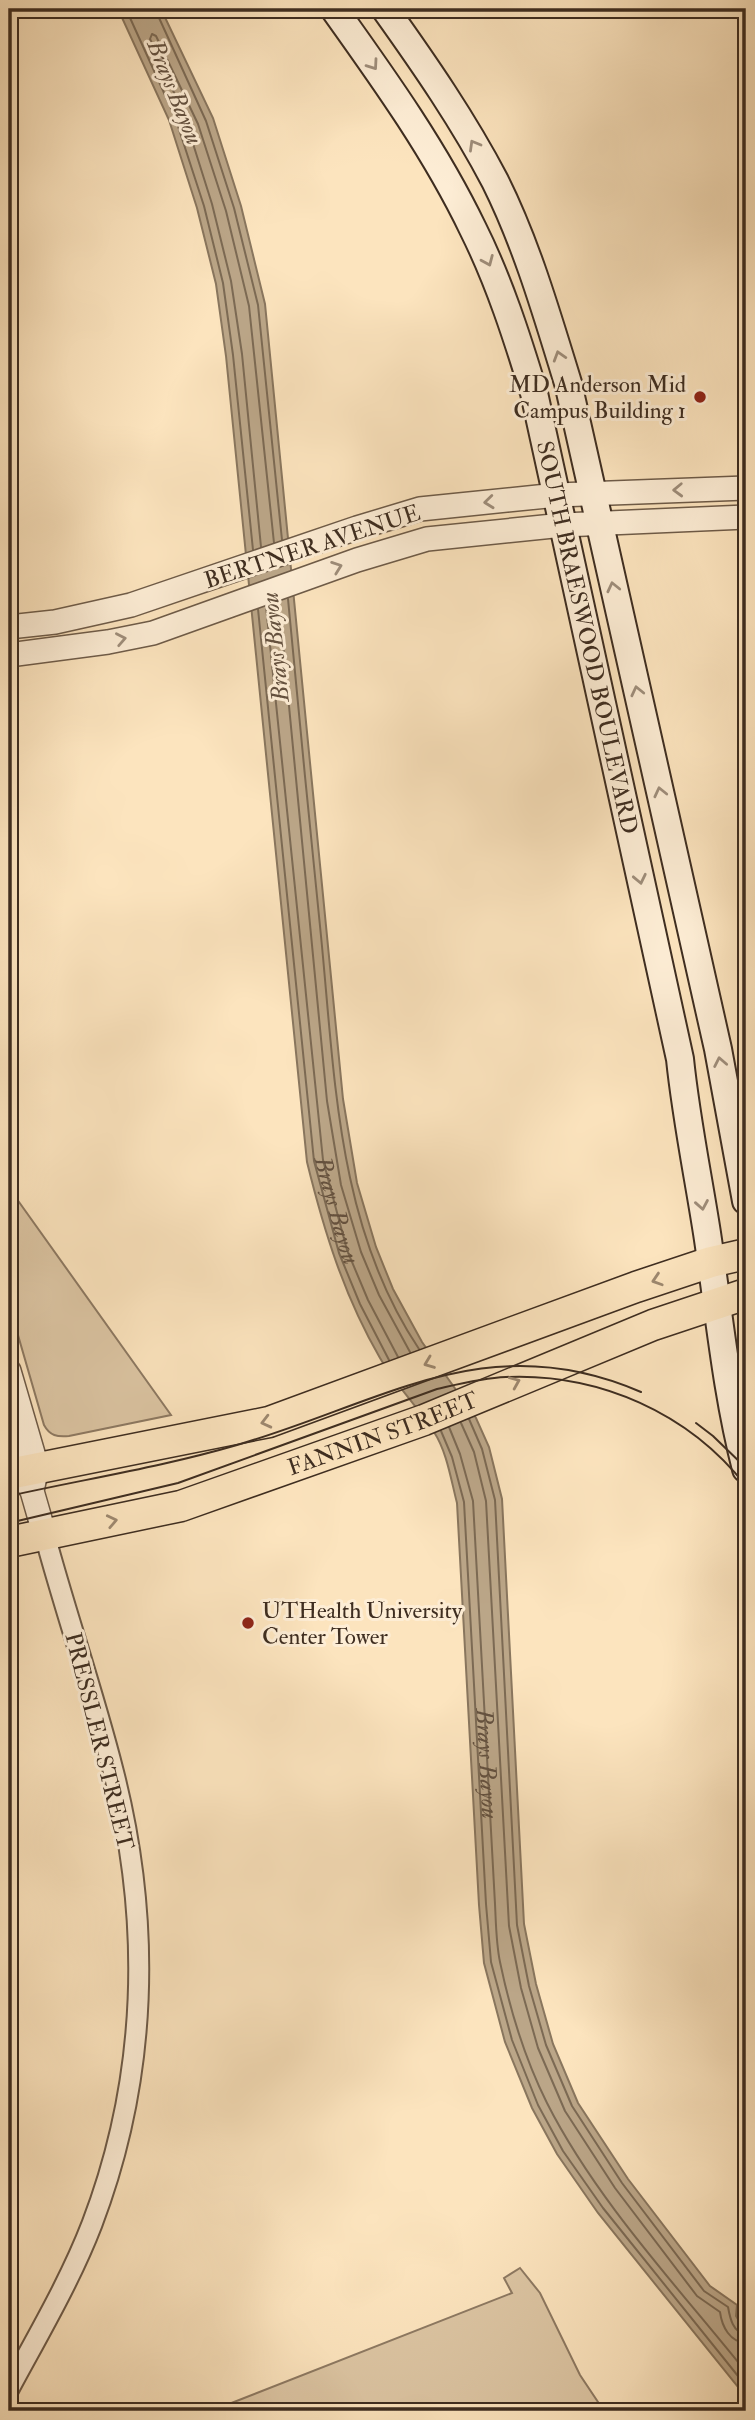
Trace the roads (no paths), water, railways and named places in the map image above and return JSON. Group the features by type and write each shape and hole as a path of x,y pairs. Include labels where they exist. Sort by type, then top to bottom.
{"main road":[{"name":"SOUTH BRAESWOOD BOULEVARD","path":"334,9 405,109 454,191 473,228 503,300 534,393 680,1059 689,1138 711,1262 724,1359 746,1469"},
{"name":"SOUTH BRAESWOOD BOULEVARD","path":"385,9 442,89 495,182 538,287 568,383 723,1073 746,1201"},
{"path":"405,109 439,142 473,187 495,182"},
{"path":"503,300 538,287"},
{"path":"662,978 700,969"},
{"path":"24,1476 269,1422 538,1321 711,1262 746,1254"},
{"name":"FANNIN STREET","path":"9,1542 181,1506 424,1420 653,1325 746,1294"}],"street":[{"name":"BERTNER AVENUE","path":"9,627 55,622 131,605 420,509 557,495 746,488"},
{"name":"BERTNER AVENUE","path":"10,655 153,633 358,560 427,539 563,525 746,517"},
{"path":"9,627 10,655"},
{"name":"PRESSLER STREET","path":"9,1371 24,1476"},
{"name":"PRESSLER STREET","path":"9,1441 45,1536 113,1770 136,1902 139,1949 138,2017 127,2105 111,2169 94,2221 56,2302 9,2389"}],"water":[{"name":"Brays Bayou","path":"118,9 161,9 213,118 241,206 265,304 343,1099 357,1183 376,1247 393,1289 422,1342 476,1418 489,1447 502,1499 524,1924 536,1984 553,2044 578,2103 628,2179 710,2286 737,2305 736,2316 746,2332 746,2397 598,2213 557,2154 532,2108 505,2042 484,1963 457,1503 438,1440 386,1368 356,1311 328,1238 307,1162 226,356 216,284 197,208 169,120"}],"tram line":[{"path":"9,1496 209,1453 290,1428 388,1392 484,1368 533,1366 585,1373 641,1392"},
{"path":"9,1523 178,1483 437,1389 506,1377 575,1382 608,1390 639,1403 670,1418 698,1438 723,1460 746,1486"},
{"path":"696,1423 746,1468"}],"place":[{"name":"MD Anderson Mid Campus Building 1","path":"700,397"},
{"name":"UTHealth University Center Tower","path":"248,1623"}]}
